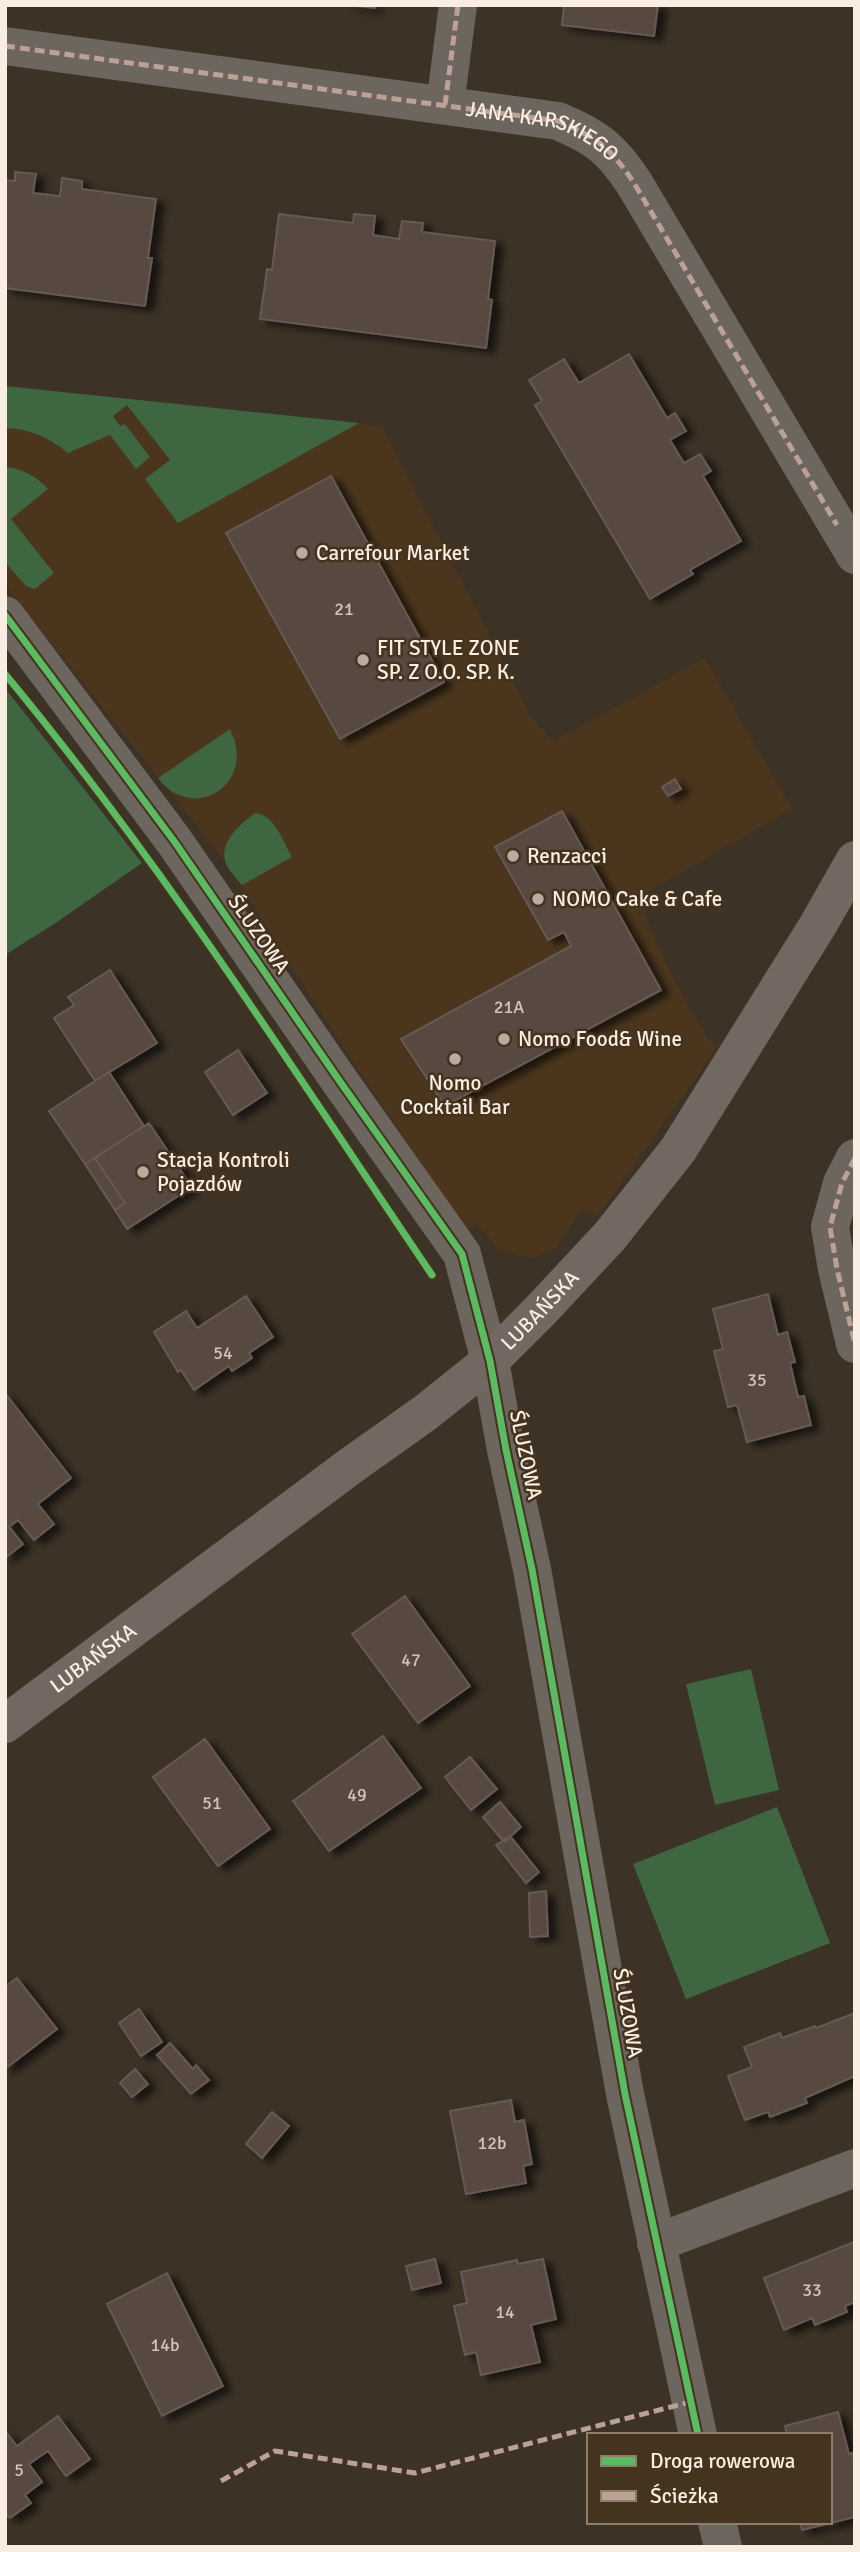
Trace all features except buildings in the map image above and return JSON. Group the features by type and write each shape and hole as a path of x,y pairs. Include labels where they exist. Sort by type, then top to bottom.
{"street":[{"path":"445,105 458,5"},
{"name":"JANA KARSKIEGO","path":"5,46 558,121 591,135 618,159 855,555"},
{"name":"ŚLUZOWA","path":"5,615 174,841 462,1254 490,1361 532,1569 623,2080 698,2433"},
{"name":"LUBAŃSKA","path":"5,1724 425,1413 490,1361 598,1249 678,1150 806,946 855,860"},
{"path":"855,1158 842,1182 830,1227 855,1344"},
{"path":"656,2243 855,2168"},
{"path":"717,2524 723,2547"}],"shaded area":[{"path":"5,386 382,426 531,717 554,741 705,658 792,809 637,898 675,982 706,1036 717,1048 597,1217 583,1209 554,1249 536,1257 517,1256 498,1249 476,1223 467,1231 343,1047 225,861 5,585"}],"green space":[{"path":"5,386 359,423 178,523 145,479 170,460 127,405 113,416 120,426 125,424 150,457 136,469 110,435 68,453 39,435 5,428"},
{"path":"5,467 29,474 48,489 11,519 54,573 35,589 26,586 5,562"},
{"path":"5,688 142,863 5,955"},
{"path":"230,729 236,749 235,767 228,781 217,792 188,798 172,791 158,778"},
{"path":"255,813 273,824 292,857 242,885 228,867 224,853 233,833"},
{"path":"751,1669 779,1790 715,1805 686,1684"},
{"path":"777,1807 830,1943 686,1999 633,1864"}],"marked path":[{"path":"445,105 458,5"},
{"path":"5,46 558,121 583,133 610,152 634,183 837,525"},
{"path":"855,1158 842,1183 830,1227 855,1344"},
{"path":"221,2481 275,2451 415,2473 690,2402"}],"cycle path":[{"path":"5,615 174,841 462,1254 490,1361 532,1569 625,2094 698,2433"},
{"path":"5,674 119,819 173,894 432,1275"}],"place":[{"name":"Carrefour Market","path":"302,553"},
{"name":"FIT STYLE ZONE SP. Z O.O. SP. K.","path":"363,660"},
{"name":"Renzacci","path":"513,856"},
{"name":"NOMO Cake & Cafe","path":"538,899"},
{"name":"Nomo Food& Wine","path":"504,1039"},
{"name":"Nomo Cocktail Bar","path":"455,1059"},
{"name":"Stacja Kontroli Pojazdów","path":"143,1172"}]}
